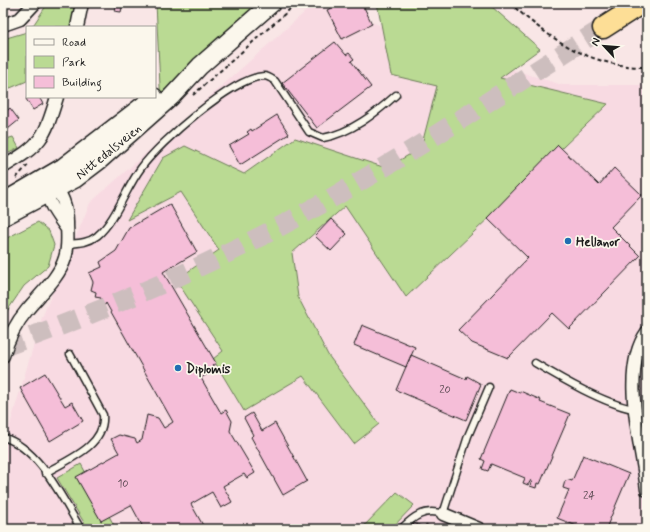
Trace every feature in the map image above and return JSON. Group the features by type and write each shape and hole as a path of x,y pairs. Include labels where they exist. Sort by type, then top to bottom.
{"highway":[{"path":"603,28 642,3"}],"main road":[{"name":"Nittedalsveien","path":"156,96 200,66 272,3"},
{"name":"Nittedalsveien","path":"3,202 74,179 113,150 172,97 200,66"},
{"name":"Nittedalsveien","path":"3,216 50,187 88,149 154,98"}],"street":[{"path":"3,25 20,18 34,3"},
{"path":"77,26 82,3"},
{"path":"3,167 39,142 47,128 57,98"},
{"path":"3,356 9,339 20,319 61,267 68,244 67,229 53,208 50,187"},
{"path":"647,332 636,359 633,409 647,490"},
{"path":"443,514 479,529"}],"lane":[{"path":"68,244 86,242 97,236 111,219 132,181 150,157 182,127 232,89 265,76 275,81 309,132 324,138 352,128 382,108 396,95"},
{"path":"45,473 92,443 100,433 104,423 103,415 70,354"},
{"path":"535,363 566,381 633,409"},
{"path":"401,529 409,520 423,512 430,511 443,514 468,436 489,387"},
{"path":"3,437 29,451 81,529"}],"path":[{"path":"510,3 552,38 583,54 616,64 647,67"}],"shaded area":[{"path":"315,3 331,3 394,32 562,85 647,85 647,529 4,529 6,438 41,320 90,203"}],"green space":[{"path":"48,3 76,3 72,26 33,26"},
{"path":"156,3 276,3 161,107"},
{"path":"377,3 485,3 491,6 540,49 500,78 608,104 406,297 345,206 292,253 298,297 328,355 379,424 354,444 303,376 244,411 213,359 223,351 176,280 219,250 181,192 127,220 163,158 185,146 244,174 295,138 386,168 421,148 437,86 391,75"},
{"path":"26,32 26,81 3,91 3,39"},
{"path":"13,137 19,148 3,156 3,140"},
{"path":"38,222 49,231 54,245 48,266 24,286 3,317 3,240"},
{"path":"81,464 116,529 88,529 57,478"},
{"path":"397,492 414,505 391,529 361,529"}],"building":[{"path":"116,3 123,3 121,12 114,11"},
{"path":"336,3 362,3 372,24 342,39 327,10 337,5"},
{"path":"335,42 346,55 349,53 354,59 351,61 371,87 317,128 282,83"},
{"path":"40,98 43,104 33,110 26,99"},
{"path":"10,108 19,120 3,133 3,114"},
{"path":"277,115 289,134 240,165 229,146 249,134 247,132 251,129 252,131"},
{"name":"Hellanor","path":"558,145 599,185 614,168 642,195 611,227 640,256 569,329 552,313 508,358 472,343 458,330 528,258 487,218"},
{"name":"Diplomis","path":"170,204 197,252 163,272 216,363 212,366 214,370 201,378 221,413 226,410 232,421 230,431 255,473 247,478 244,474 223,486 232,502 221,508 212,492 191,504 205,529 144,529 131,505 101,521 76,477 119,453 111,439 119,435 135,439 137,443 142,440 147,415 158,418 164,428 173,422 106,303 105,305 99,304 101,298 95,297 96,292 91,290 93,282 89,273 102,267 100,262 116,251 129,228"},
{"path":"331,219 347,234 331,251 315,236"},
{"path":"362,325 415,347 406,367 354,345"},
{"path":"411,355 466,379 467,376 481,384 466,420 396,390"},
{"path":"45,373 65,406 72,402 83,421 50,441 20,388"},
{"path":"510,389 520,393 520,391 541,400 540,402 570,414 540,484 537,483 536,488 530,486 531,480 528,485 523,483 525,478 491,464 488,471 482,469 485,461 481,459"},
{"path":"252,413 262,431 275,423 307,481 283,495 251,437 253,435 244,418"},
{"path":"583,455 629,474 607,526 610,527 610,529 584,529 557,518 569,490 563,488 565,481 572,481"},
{"path":"414,523 425,528 426,524 432,528 412,529"}],"tunnel":[{"path":"3,347 121,301 199,267 275,229 386,166 603,28"}],"place":[{"name":"Hellanor","path":"568,241"},
{"name":"Diplomis","path":"178,368"}]}
